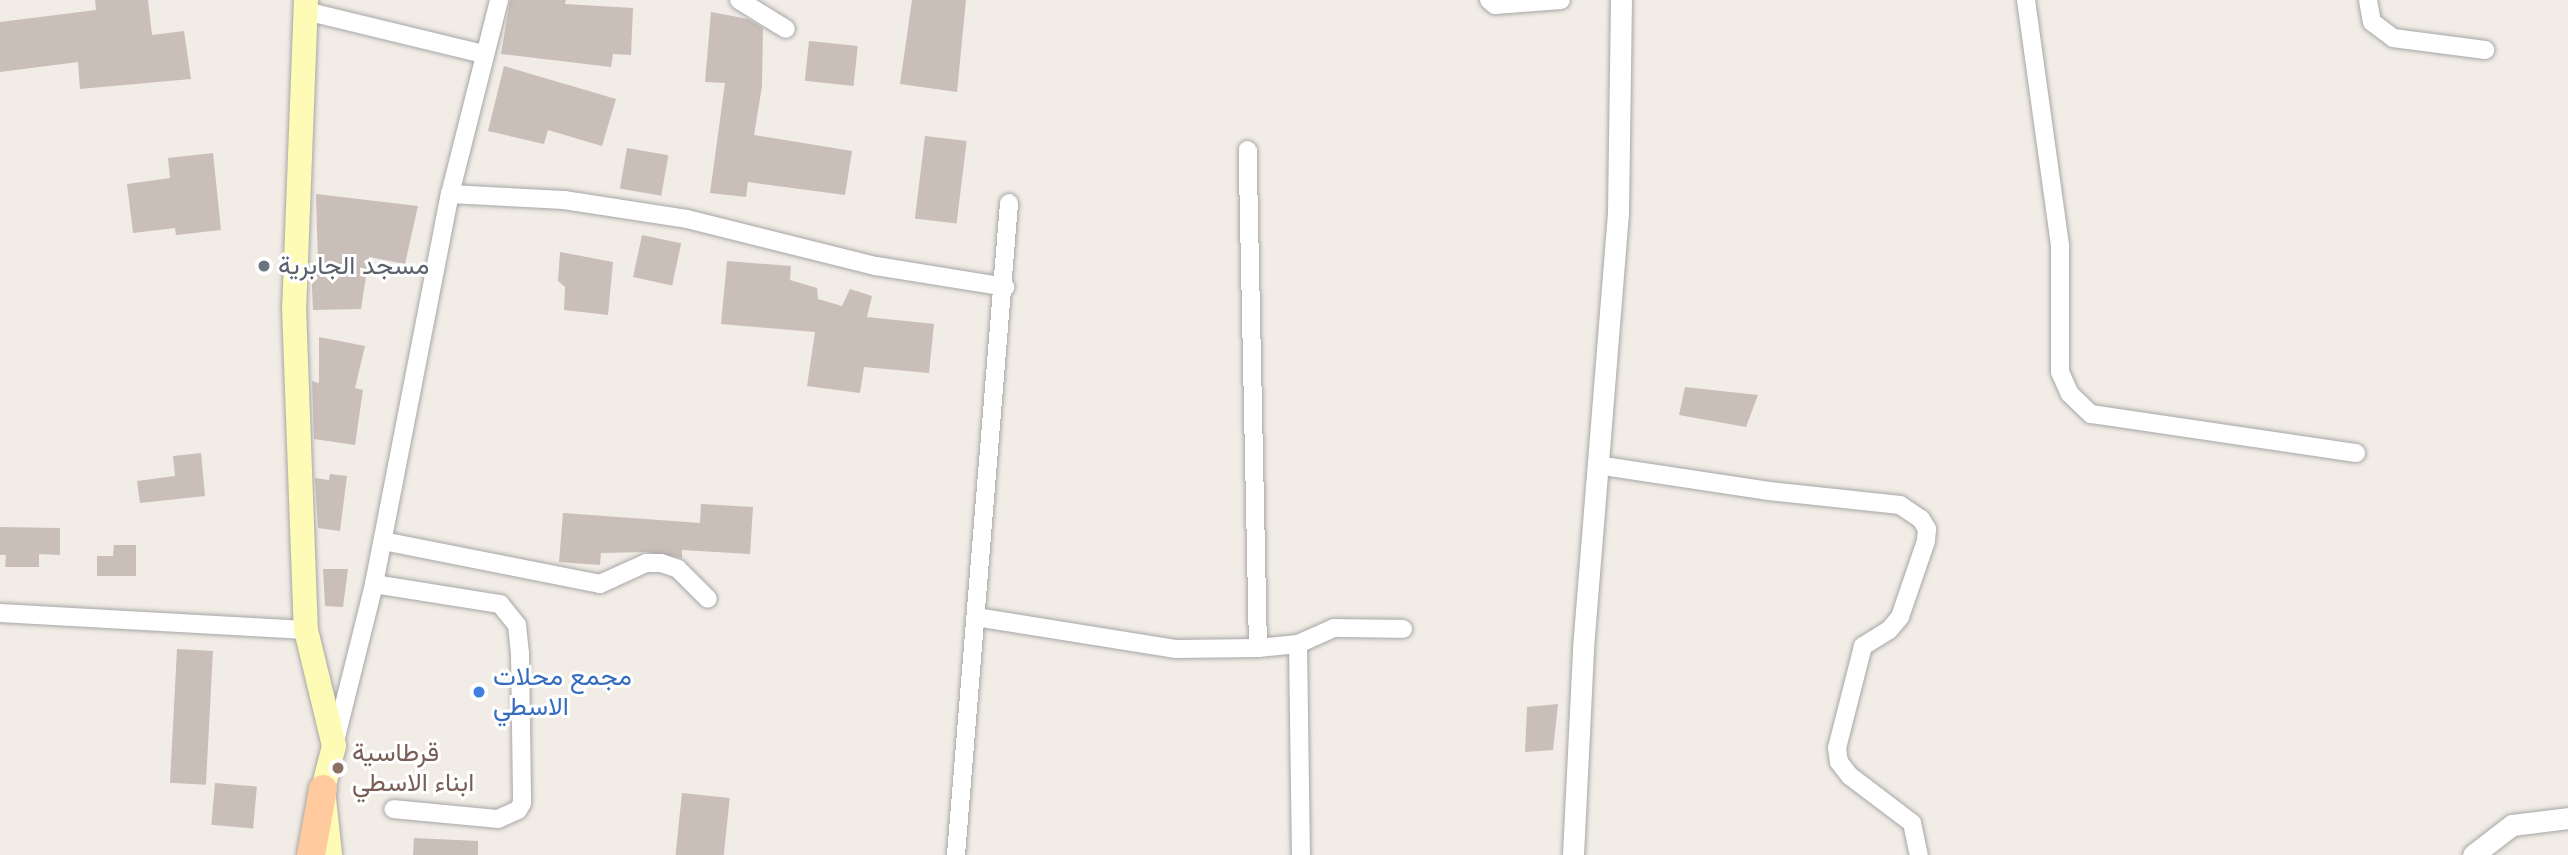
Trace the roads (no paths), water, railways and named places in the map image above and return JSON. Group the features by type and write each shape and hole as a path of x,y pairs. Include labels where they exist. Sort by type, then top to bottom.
{"main road":[{"path":"306,6 294,307 306,630 334,746 311,855"},
{"path":"323,789 330,855"}],"street":[{"path":"334,746 374,584 450,194 499,0"},
{"path":"739,0 786,29"},
{"path":"1489,0 1507,5 1561,0"},
{"path":"1573,855 1597,465 1618,213 1621,0"},
{"path":"2026,0 2060,246 2060,372 2070,394 2091,414 2356,453"},
{"path":"2368,0 2372,22 2393,38 2485,50"},
{"path":"306,6 484,54"},
{"path":"1248,150 1258,648"},
{"path":"450,194 564,200 687,219 876,266 1005,287"},
{"path":"956,855 1005,287 1009,204"},
{"path":"1597,465 1769,491 1900,505 1921,519 1927,529 1926,541 1900,617 1889,630 1863,646 1837,748 1839,762 1850,776 1912,823 1919,855"},
{"path":"383,541 600,584 646,563 661,563 678,569 708,599"},
{"path":"374,584 500,604 514,618 520,653 522,803 518,810 498,819 393,809"},
{"path":"0,613 306,630"},
{"path":"976,617 1176,649 1258,648 1298,644 1334,628 1403,629"},
{"path":"1298,644 1301,855"},
{"path":"2473,855 2512,825 2568,818"}],"place":[{"name":"مسجد الجابرية","path":"264,266"},
{"name":"مجمع محلات الاسطي","path":"479,692"},
{"name":"قرطاسية ابناء الاسطي","path":"338,768"}]}
